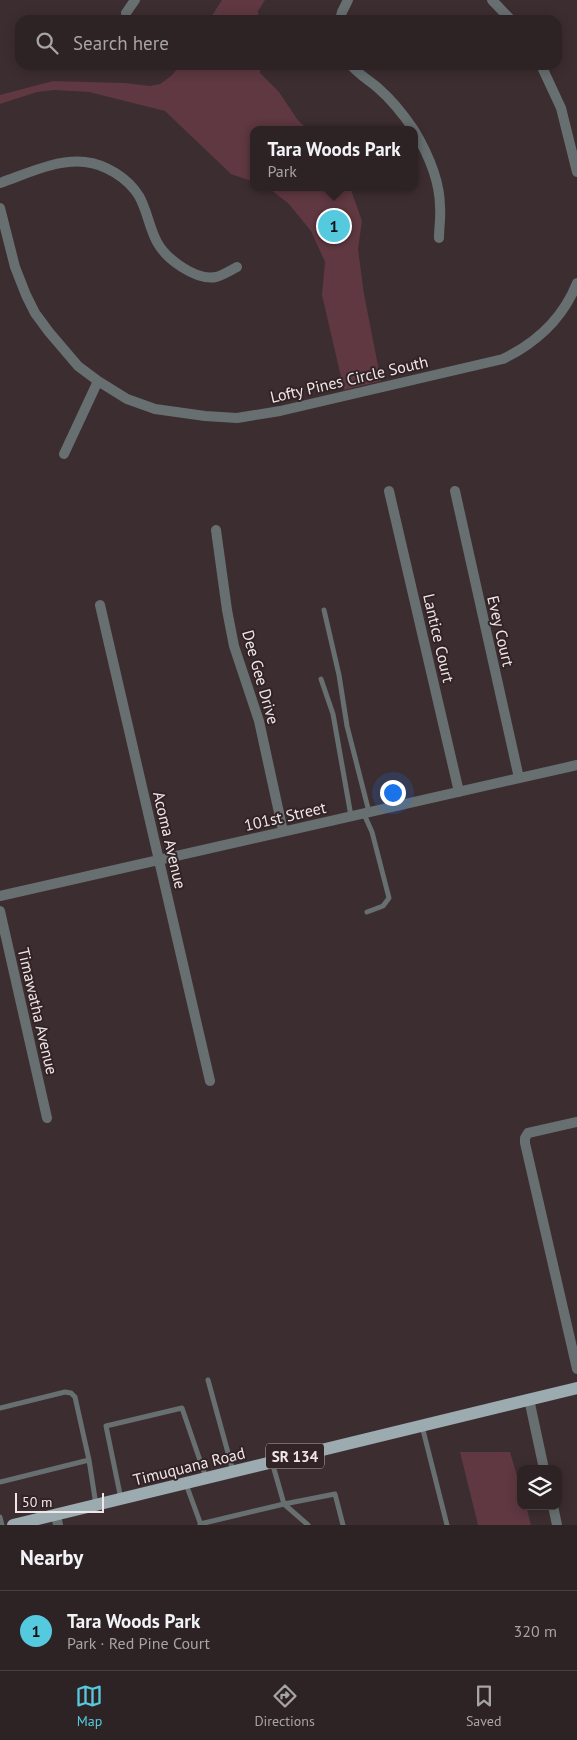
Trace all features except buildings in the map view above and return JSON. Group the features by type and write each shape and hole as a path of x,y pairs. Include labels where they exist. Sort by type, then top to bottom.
{"main road":[{"name":"Timuquana Road","path":"13,1525 57,1520 96,1505 577,1388"}],"street":[{"path":"126,13 135,0"},
{"path":"341,15 348,0"},
{"path":"492,0 506,15"},
{"path":"355,70 378,87 401,111 411,126"},
{"path":"543,70 561,108 577,171"},
{"path":"418,138 427,155 436,181 440,205 439,238"},
{"path":"0,183 68,162 86,162 101,166 116,174 138,195 157,243 167,256 180,266 198,275 216,277 237,267"},
{"name":"Lofty Pines Circle South","path":"0,208 16,267 26,295 35,313 63,350 78,366 98,382 128,399 155,409 205,416 237,418 280,411 503,359 529,344 551,324 566,307 577,283"},
{"path":"64,454 98,382"},
{"name":"Lantice Court","path":"389,491 459,792"},
{"name":"Evey Court","path":"455,491 519,778"},
{"name":"Dee Gee Drive","path":"216,530 234,646 259,722 284,831"},
{"name":"Acoma Avenue","path":"100,605 210,1081"},
{"name":"101st Street","path":"0,896 577,764"},
{"name":"Timawatha Avenue","path":"0,911 47,1118"},
{"path":"577,1122 528,1133 525,1144 577,1369"},
{"path":"529,1399 543,1465"},
{"path":"554,1510 557,1525"}],"lane":[{"path":"324,610 339,675 347,726 366,813 390,898 383,906 367,912"},
{"path":"321,679 333,714 351,816"},
{"path":"208,1380 233,1472"},
{"path":"0,1408 65,1392 71,1393 76,1397 96,1505"},
{"path":"121,1499 106,1426 182,1408 206,1478"},
{"path":"422,1425 447,1525"},
{"path":"0,1482 89,1460"},
{"path":"272,1462 284,1504 308,1525"},
{"path":"186,1483 200,1524 335,1494 343,1525"},
{"path":"0,1517 2,1525"}],"shaded area":[{"path":"222,0 265,0 258,11 258,15 212,15"},
{"path":"176,70 260,70 260,73 279,92 304,126 250,126 250,181 231,174 165,111 89,92 54,90 37,92 0,104 0,95 53,81 125,83 150,86 160,84"},
{"path":"272,191 351,191 362,221 358,249 364,294 381,381 344,390 322,295 325,262 311,231 288,203"},
{"path":"460,1452 510,1452 517,1476 517,1510 527,1510 531,1525 478,1525"}],"place":[{"name":"Tara Woods Park","path":"334,226"}]}
